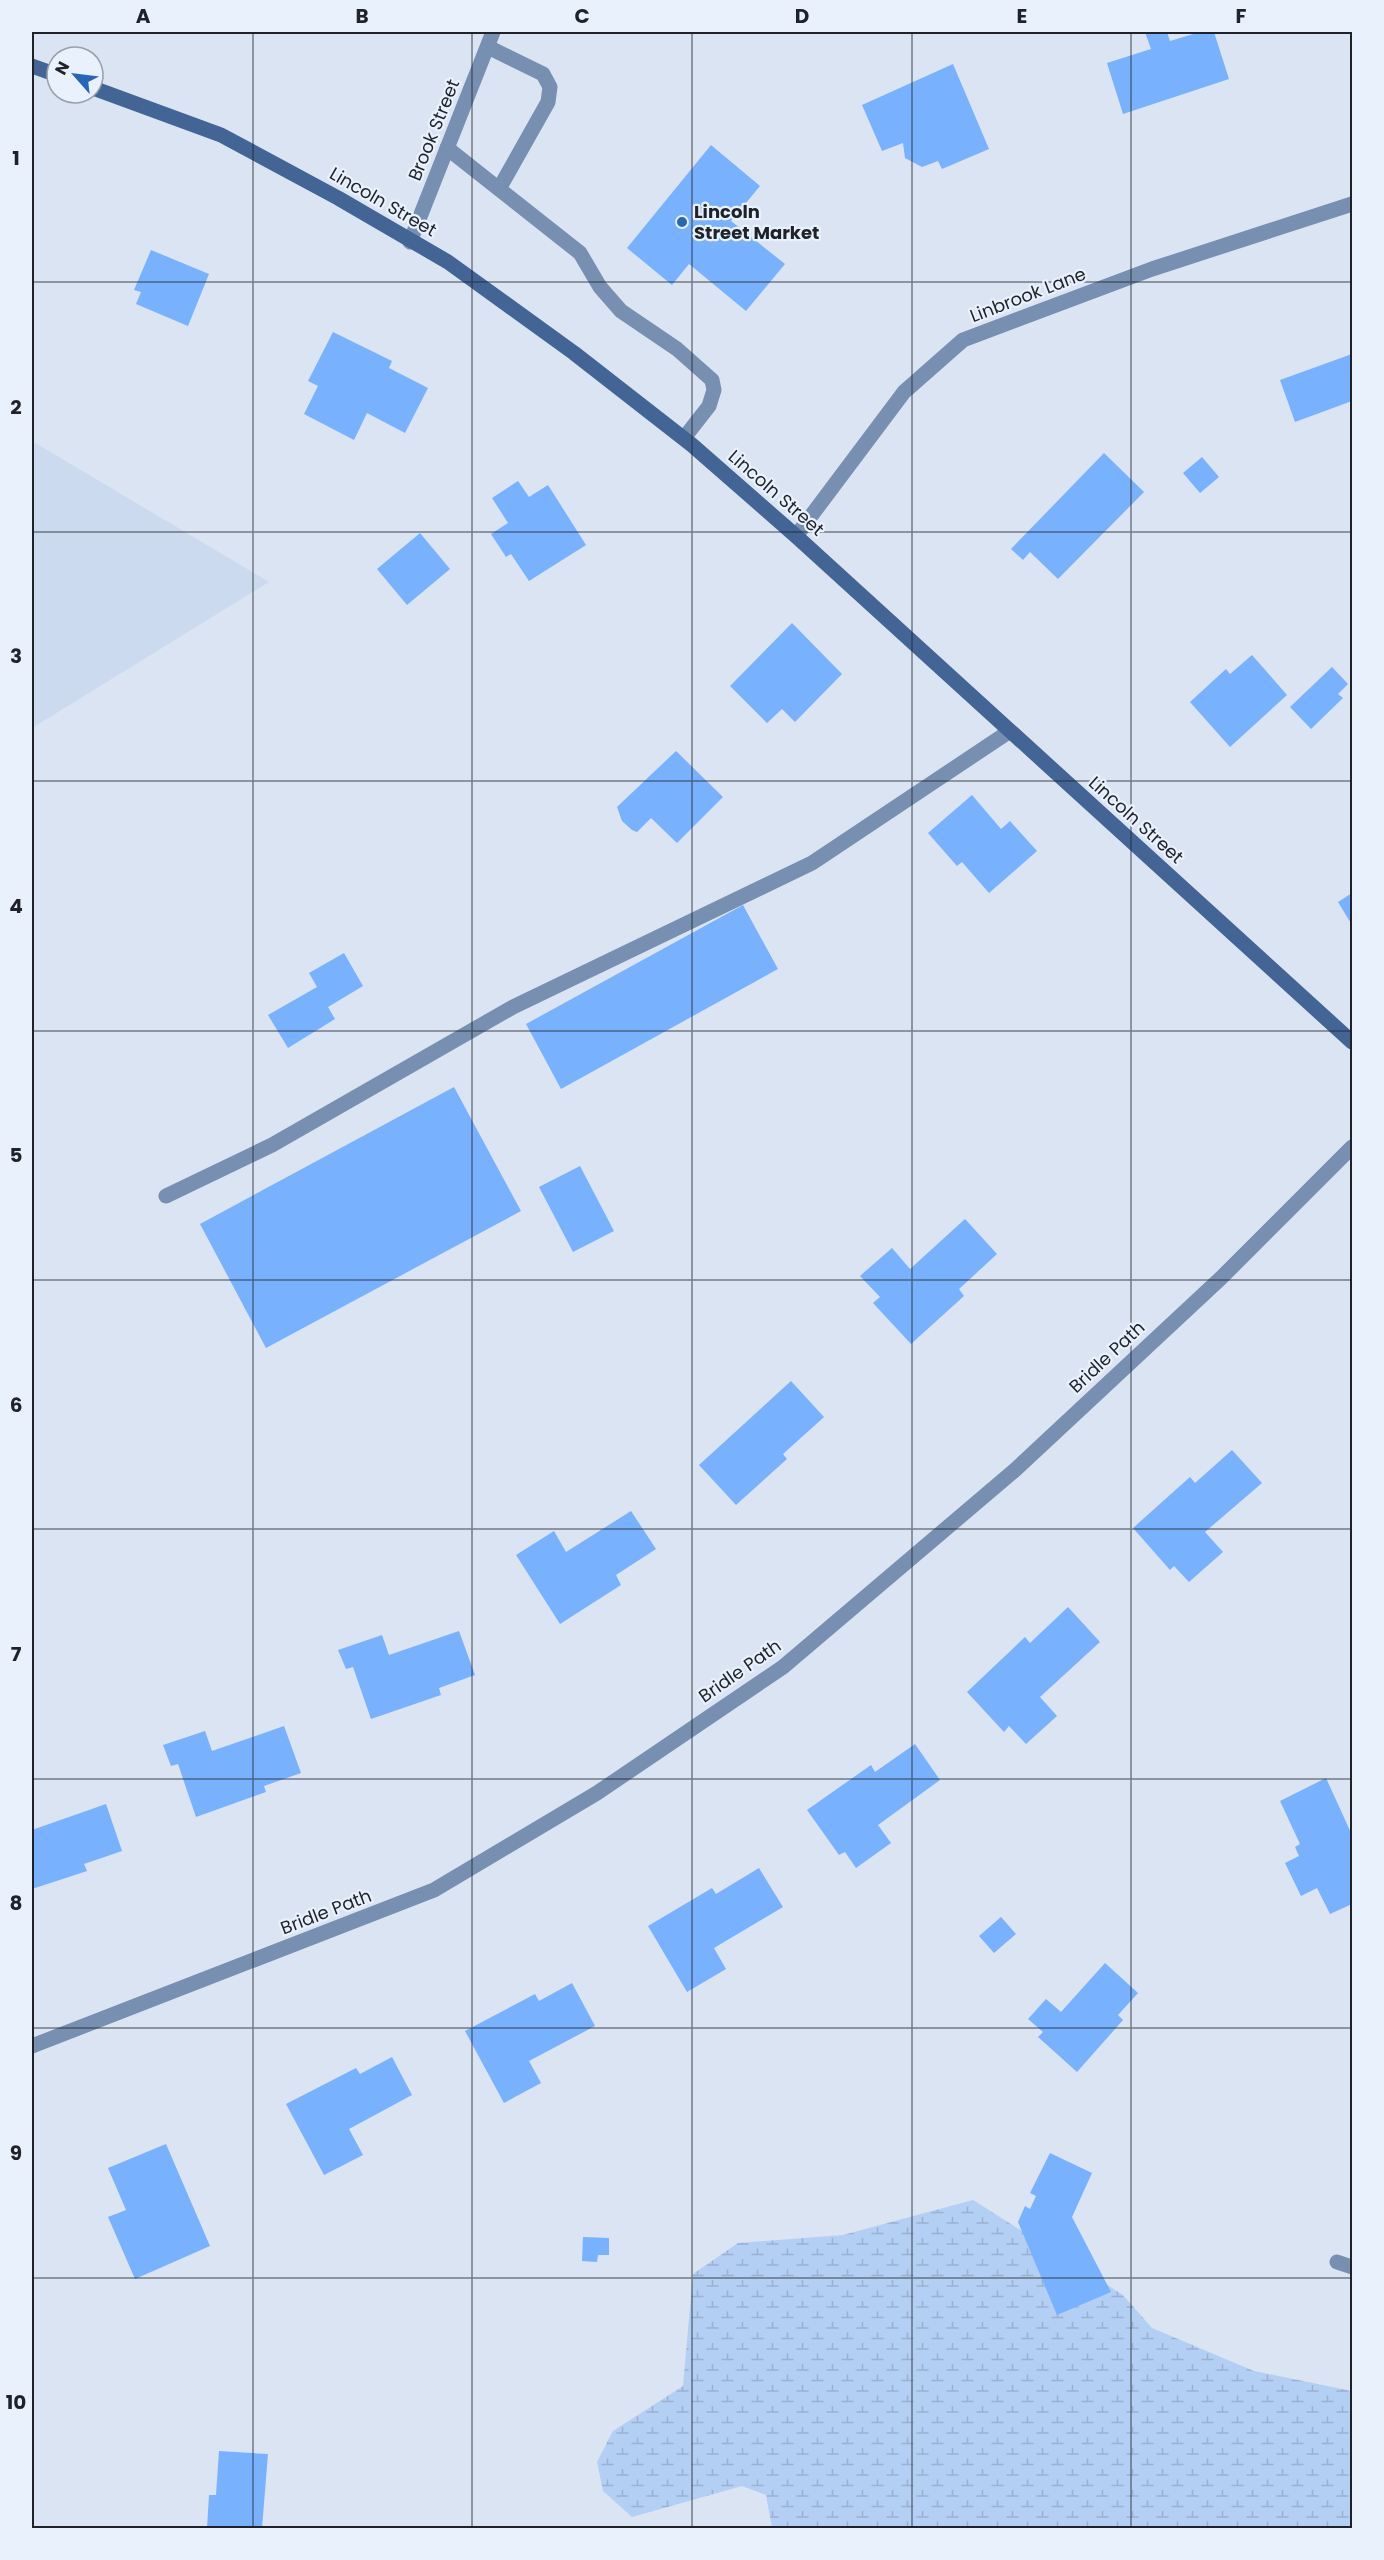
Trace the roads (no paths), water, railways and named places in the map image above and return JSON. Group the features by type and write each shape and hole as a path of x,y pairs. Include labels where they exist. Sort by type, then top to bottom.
{"main road":[{"name":"Lincoln Street","path":"105,92 220,135 338,198 457,268 574,353 684,438 796,536 1353,1042"}],"street":[{"name":"Brook Street","path":"411,242 493,32"},
{"path":"488,47 543,74 550,87 548,102 499,189"},
{"path":"447,148 580,253 600,287 621,310 677,350 712,380 714,390 709,406 684,438"},
{"name":"Linbrook Lane","path":"796,536 904,392 963,340 1152,269 1353,204"},
{"path":"166,1196 272,1145 513,1007 812,863 1010,731"},
{"name":"Bridle Path","path":"32,2046 434,1890 597,1793 783,1667 1015,1470 1221,1278 1353,1147"},
{"path":"1337,2262 1353,2267"}],"place":[{"name":"Lincoln Street Market","path":"682,222"}]}
